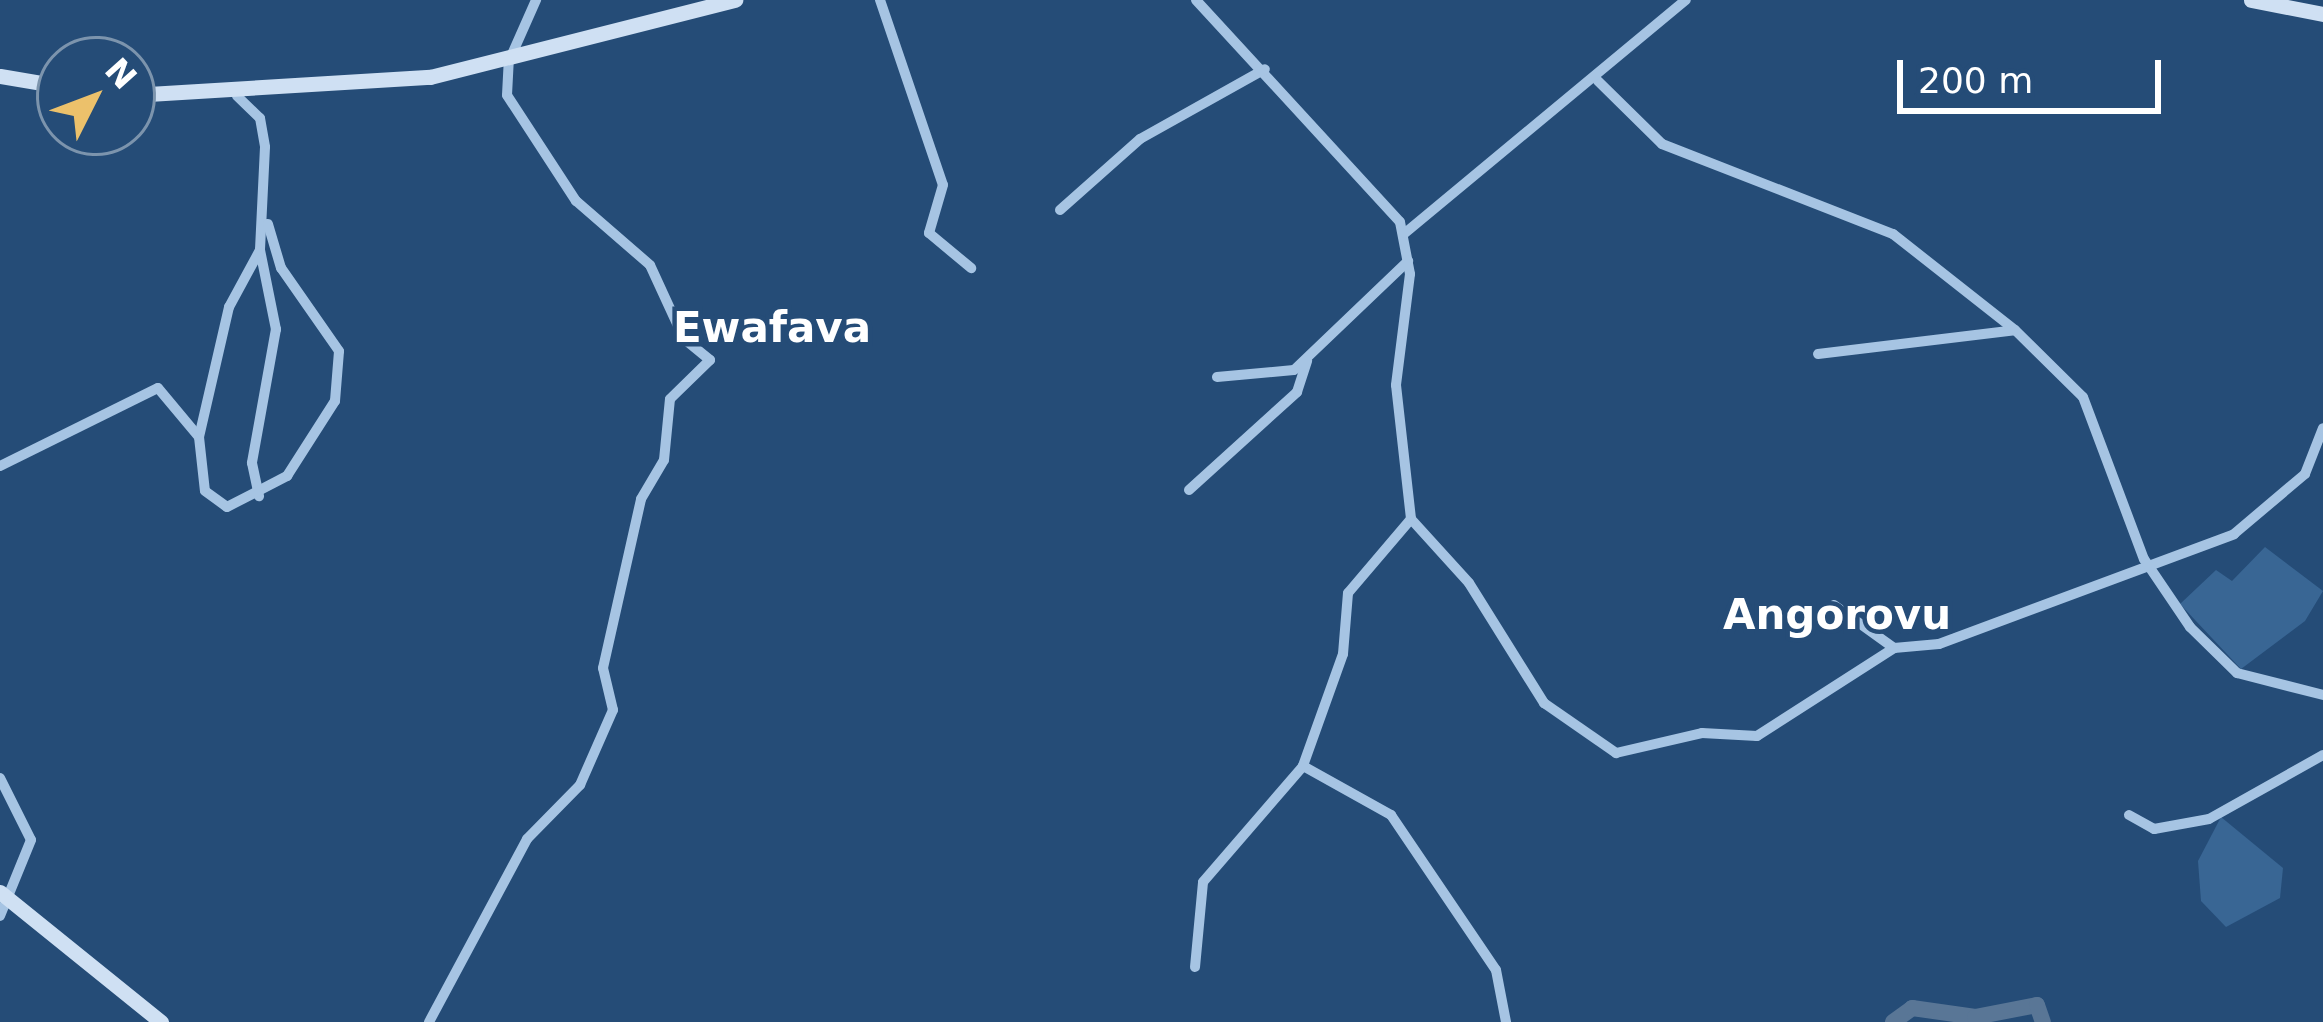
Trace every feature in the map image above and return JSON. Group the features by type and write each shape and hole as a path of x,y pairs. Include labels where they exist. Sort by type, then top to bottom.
{"street":[{"path":"429,1022 527,839 580,785 613,710 603,668 641,500 664,460 670,399 710,359 684,339 650,266 601,229 554,172 508,95 509,61 536,0"},
{"path":"156,95 238,96 509,61 735,0"},
{"path":"880,0 943,185 928,233 970,268"},
{"path":"1196,0 1265,69 1405,233 1408,261 1395,340 1411,519 1469,583 1544,703 1616,753 1702,733 1757,736 1894,648 1976,631 2144,559 2258,520 2306,474 2323,428"},
{"path":"1405,233 1598,81 1686,0"},
{"path":"2252,0 2316,8"},
{"path":"1060,210 1115,156 1265,69"},
{"path":"0,76 36,82"},
{"path":"1598,81 1662,143 1893,234 2015,330 2083,397 2144,559 2237,673 2323,695"},
{"path":"238,96 260,118 268,224 260,250 229,307 199,436 214,502 259,496 333,416 339,368 268,224"},
{"path":"259,496 253,463 277,345 260,250"},
{"path":"1217,377 1285,375 1307,361 1408,261"},
{"path":"1818,354 2015,330"},
{"path":"1190,490 1297,392 1307,361"},
{"path":"0,466 158,388 199,436"},
{"path":"1195,967 1199,890 1303,766 1343,654 1348,593 1411,519"},
{"path":"1834,605 1894,648"},
{"path":"2129,815 2154,829 2209,819 2323,755"},
{"path":"1303,766 1390,815 1492,963 1506,1022"},
{"path":"0,778 31,841 3,903 161,1022"}],"shaded area":[{"path":"2265,547 2323,591 2305,621 2241,669 2180,604 2216,570 2232,581"},
{"path":"2221,817 2283,868 2280,898 2226,927 2201,901 2198,861"}],"waterway":[{"path":"1893,1022 1912,1008 1975,1017 2037,1005 2043,1022"},
{"path":"1970,1022 1975,1017"}],"district":[{"name":"Ewafava","path":"772,328"},
{"name":"Angorovu","path":"1837,615"}]}
